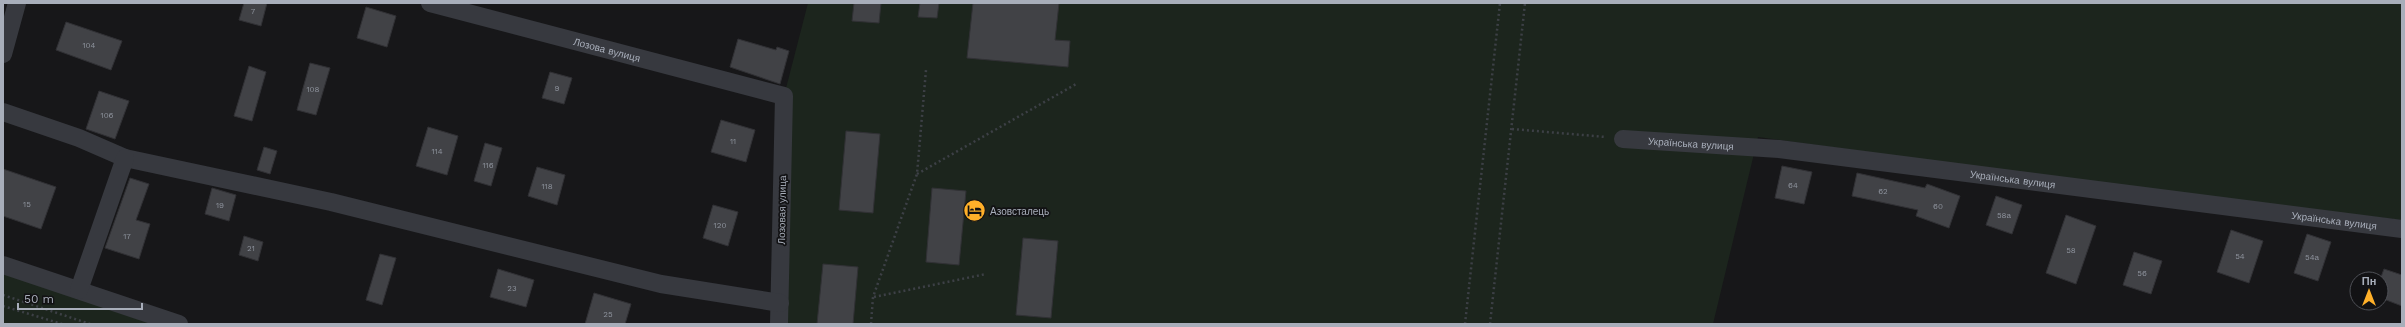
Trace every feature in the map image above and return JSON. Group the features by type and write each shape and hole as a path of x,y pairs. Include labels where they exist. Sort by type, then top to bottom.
{"street":[{"path":"3,54 17,3"},
{"name":"Лозова вулиця","path":"440,4 784,96"},
{"name":"Лозовая улица","path":"779,324 784,96"},
{"path":"3,112 79,138 125,158 331,202 662,284 780,303"},
{"name":"Українська вулиця","path":"1623,139 1779,149 2402,229"},
{"path":"79,290 125,158"},
{"path":"3,265 179,324"}],"path":[{"path":"1465,324 1500,3"},
{"path":"1490,324 1525,3"},
{"path":"871,324 873,297 917,174 926,70"},
{"path":"917,174 1078,84"},
{"path":"1512,129 1623,139"},
{"path":"873,297 986,274"},
{"path":"3,295 90,324"},
{"path":"3,306 62,324"}],"shaded area":[{"path":"808,3 2402,3 2402,220 2159,192 1758,137 1713,324 779,324 784,96"},
{"path":"3,265 179,324 3,324"}],"building":[{"path":"244,3 267,3 261,26 239,20"},
{"path":"854,3 881,3 879,23 852,21"},
{"path":"920,3 939,3 937,18 918,17"},
{"path":"973,3 1059,3 1055,40 1070,41 1068,67 967,58"},
{"path":"366,7 396,16 387,47 357,38"},
{"path":"66,22 122,41 111,70 56,50"},
{"path":"738,39 776,50 777,47 789,51 780,84 730,67"},
{"path":"310,63 330,68 316,115 297,110"},
{"path":"249,66 266,72 252,121 234,116"},
{"path":"550,72 572,78 564,104 542,98"},
{"path":"99,91 129,101 115,139 86,129"},
{"path":"721,120 755,130 746,162 711,152"},
{"path":"428,127 458,136 447,175 416,166"},
{"path":"846,131 880,134 873,213 839,210"},
{"path":"485,143 502,148 491,186 474,181"},
{"path":"264,147 277,151 270,174 257,170"},
{"path":"1782,166 1812,172 1804,204 1775,198"},
{"path":"537,167 565,175 557,205 528,196"},
{"path":"3,169 56,187 41,229 3,216"},
{"path":"1857,173 1925,188 1927,184 1960,196 1949,228 1916,216 1918,210 1852,196"},
{"path":"130,178 149,184 136,220 150,224 139,259 105,248"},
{"path":"212,188 236,195 229,221 205,214"},
{"path":"932,188 966,191 959,265 926,262"},
{"path":"1996,196 2022,205 2012,234 1986,225"},
{"path":"713,205 738,212 728,246 703,238"},
{"path":"2066,215 2096,226 2076,284 2046,273"},
{"path":"2231,230 2263,241 2249,283 2217,272"},
{"path":"2307,234 2331,242 2318,281 2294,273"},
{"path":"244,236 263,242 258,261 239,255"},
{"path":"1023,238 1058,241 1051,318 1016,315"},
{"path":"2134,252 2162,261 2151,294 2123,285"},
{"path":"380,254 396,258 382,305 366,300"},
{"path":"823,264 858,267 853,324 817,324"},
{"path":"498,269 534,280 526,307 490,297"},
{"path":"2384,269 2402,275 2402,306 2389,301 2389,271 2383,271"},
{"path":"594,293 631,304 625,324 585,324"}],"place":[{"name":"Азовсталець","path":"975,211"}]}
